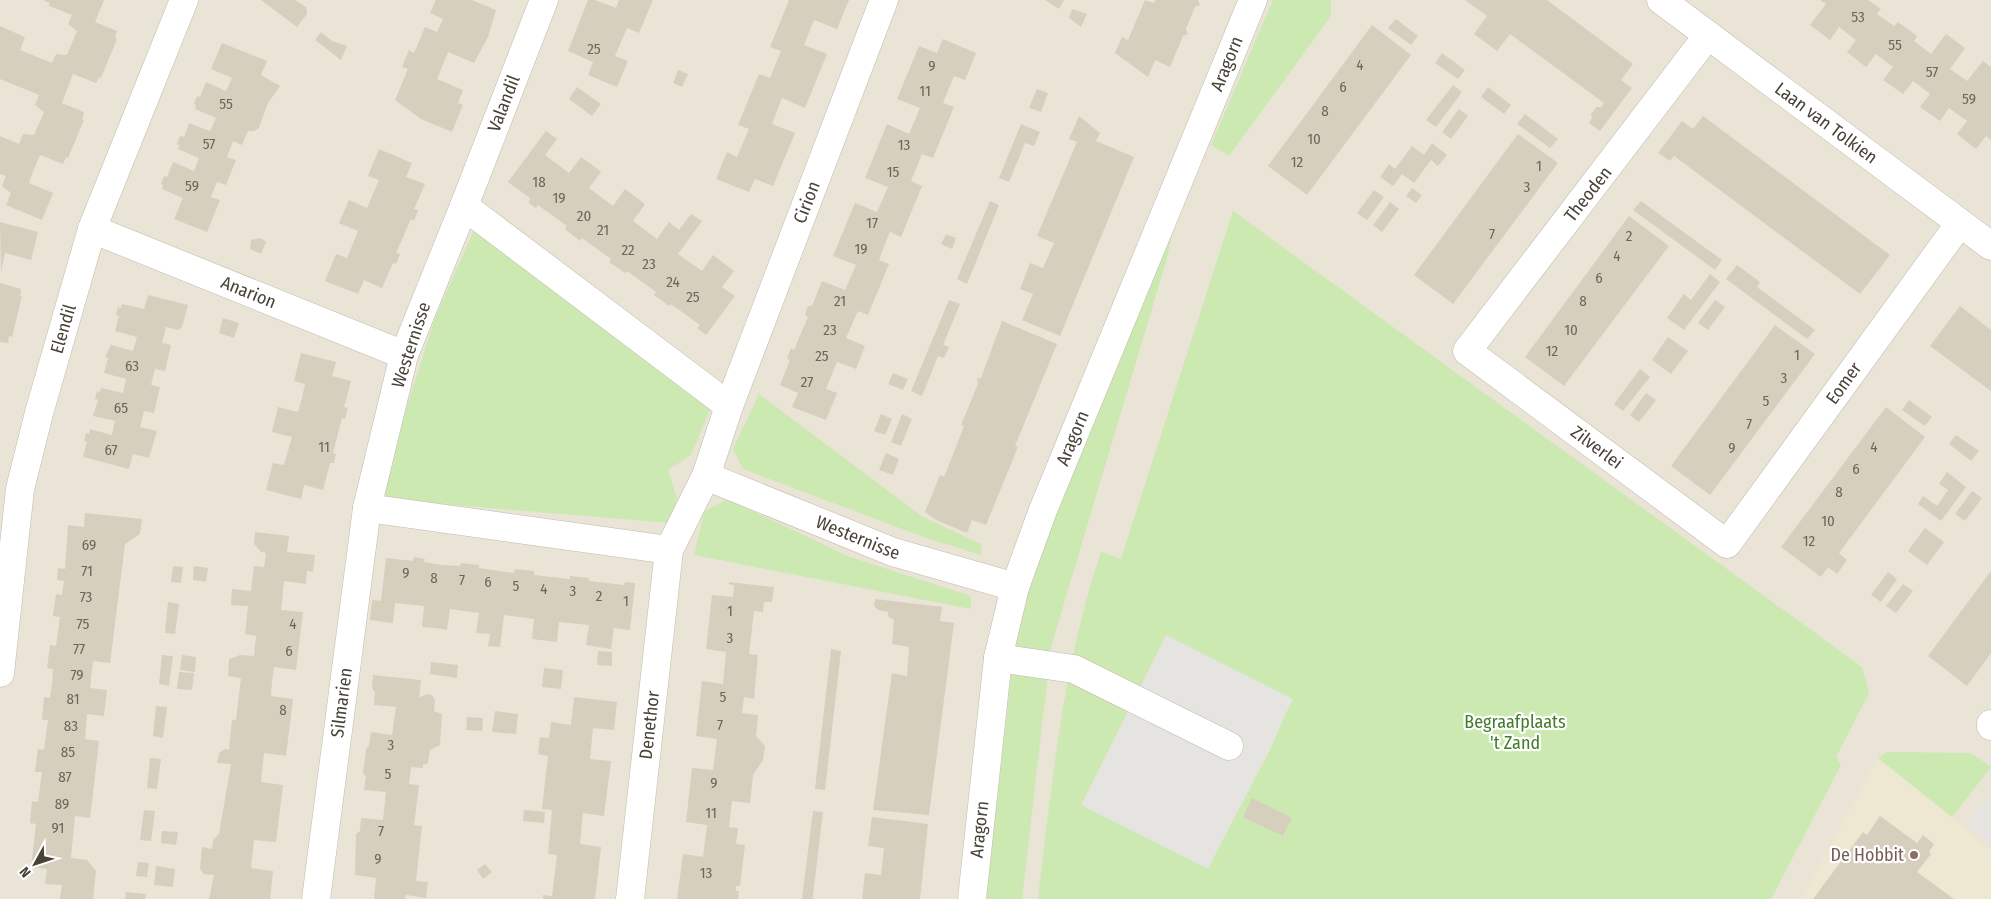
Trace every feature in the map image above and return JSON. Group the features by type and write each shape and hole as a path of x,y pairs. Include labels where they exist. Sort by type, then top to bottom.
{"street":[{"name":"Elendil","path":"0,673 20,489 39,413 92,229 184,0"},
{"name":"Valandil","path":"464,206 544,0"},
{"name":"Cirion","path":"729,406 884,0"},
{"name":"Aragorn","path":"972,899 998,658 1015,587 1043,510 1253,0"},
{"name":"Laan van Tolkien","path":"1661,0 1991,246"},
{"name":"Theoden","path":"1467,351 1708,35"},
{"name":"Westernisse","path":"367,508 404,355 464,206"},
{"path":"367,508 669,550 706,476 729,406 464,206"},
{"name":"Eomer","path":"1727,544 1960,223"},
{"name":"Anarion","path":"92,229 404,355"},
{"name":"Zilverlei","path":"1467,351 1727,544"},
{"name":"Westernisse","path":"706,476 893,552 1015,587"},
{"name":"Silmarien","path":"316,899 367,508"},
{"name":"Denethor","path":"630,899 669,550"},
{"path":"998,658 1074,669 1228,746"}],"shaded area":[{"path":"0,0 1991,0 1991,899 0,899"},
{"path":"1166,635 1293,699 1208,869 1081,805"},
{"path":"1878,758 1991,850 1991,899 1801,899"},
{"path":"1991,793 1991,844 1967,825"}],"green space":[{"path":"1273,0 1331,0 1331,16 1229,156 1211,145"},
{"name":"Begraafplaats 't Zand","path":"1233,211 1862,667 1869,693 1836,757 1841,765 1771,899 1038,899 1060,724 1077,637 1101,552 1121,559","holes":["1292,699 1270,750 1208,868"]},
{"path":"476,226 714,400 691,455 668,470 677,499 670,523 381,499 387,470 435,318"},
{"path":"1172,234 1167,258 1051,647 1022,899 986,899 1016,632 1030,575"},
{"path":"759,394 923,517 981,544 982,555 929,539 743,469 733,449"},
{"path":"727,499 850,557 971,596 971,609 694,555 704,512"},
{"path":"1887,752 1971,753 1991,767 1952,817 1878,758"}],"building":[{"path":"43,0 104,0 95,22 117,31 115,38 117,39 101,78 99,77 96,83 73,74 62,103 84,112 82,119 84,120 68,158 66,157 63,164 40,155 29,183 53,193 42,220 6,205 11,193 2,186 6,176 0,174 0,136 19,144 23,134 34,135 44,112 35,105 39,95 0,79 0,26 25,37 20,50 52,63 56,54 67,55 77,31 68,24 72,15 49,6 50,3"},
{"path":"261,0 295,0 306,7 307,14 297,27"},
{"path":"436,0 472,0 496,10 488,37 474,63 448,52 437,79 463,90 458,103 463,105 452,132 421,119 395,100 408,69 402,67 409,50 414,53 425,27 437,32 443,19 430,13"},
{"path":"588,0 595,0 616,8 619,0 653,0 639,33 627,28 615,56 628,61 617,87 588,75 593,62 568,51"},
{"path":"789,0 849,0 837,29 814,20 804,45 827,54 805,108 782,98 772,124 795,133 773,186 755,179 749,192 716,179 727,152 737,157 749,129 738,125 759,74 770,78 781,51 770,47"},
{"path":"1045,0 1064,0 1059,9"},
{"path":"1145,0 1154,3 1156,0 1198,0 1200,5 1195,7 1186,29 1188,34 1183,36 1170,67 1155,60 1148,77 1115,53 1122,37 1128,40"},
{"path":"1465,0 1547,0 1633,64 1621,80 1632,88 1600,131 1589,123 1596,107 1601,107 1604,103 1510,34 1497,51 1474,34 1487,16"},
{"path":"1820,0 1868,0 1881,9 1877,14 1894,26 1898,22 1917,36 1914,41 1931,54 1946,34 1965,48 1950,69 1967,81 1983,61 1991,67 1991,140 1986,136 1976,149 1957,134 1967,121 1949,108 1940,121 1920,107 1930,94 1913,81 1903,94 1883,80 1893,67 1876,54 1866,67 1847,52 1856,40 1839,27 1830,40 1810,25 1826,4"},
{"path":"1072,9 1087,14 1081,27 1069,18"},
{"path":"1396,19 1418,36 1411,45 1388,28"},
{"path":"1372,25 1411,55 1307,195 1268,166"},
{"path":"321,32 332,41 347,46 341,60 315,40"},
{"path":"943,39 976,53 965,80 954,76 943,103 954,107 933,158 922,154 911,181 922,186 901,237 890,232 884,246 879,260 889,264 868,315 858,311 846,338 865,346 856,369 837,362 826,389 837,393 826,420 792,407 798,393 780,385 790,360 787,359 791,348 794,350 808,317 805,315 808,306 812,306 822,281 845,290 856,265 833,256 855,203 877,212 888,187 865,178 887,124 909,134 920,108 897,99 919,46 937,53"},
{"path":"222,43 267,61 261,75 280,86 268,103 259,128 254,131 248,131 242,145 233,141 227,157 236,160 226,185 217,182 211,197 220,200 207,232 174,219 183,198 162,189 163,185 161,184 164,176 167,177 173,162 194,171 199,158 178,149 180,145 177,144 180,136 184,137 189,123 210,131 216,118 195,109 196,105 194,104 197,96 200,97 206,82 226,91 232,78 211,69"},
{"path":"1442,53 1465,70 1458,79 1435,63"},
{"path":"678,70 688,74 682,87 673,83"},
{"path":"1453,85 1462,92 1436,127 1426,120"},
{"path":"577,87 601,104 592,116 569,99"},
{"path":"1488,87 1511,105 1504,114 1481,97"},
{"path":"1037,89 1048,93 1041,112 1029,108"},
{"path":"1459,109 1468,116 1451,139 1442,132"},
{"path":"1525,114 1558,139 1550,148 1517,124"},
{"path":"1079,116 1100,133 1096,141 1134,157 1060,336 1022,320 1033,294 1020,289 1030,263 1043,268 1054,243 1037,236 1077,142 1069,139"},
{"path":"1703,116 1890,255 1860,294 1674,156 1670,161 1658,153 1682,121 1693,129"},
{"path":"1021,124 1040,132 1034,146 1025,143 1009,182 999,178"},
{"path":"546,131 557,139 545,155 569,173 581,157 591,164 601,172 589,188 613,206 625,189 645,204 633,221 657,239 669,222 679,230 691,214 702,221 678,254 702,271 713,255 734,271 722,287 735,296 706,335 697,328 700,325 671,304 669,306 654,295 656,292 627,271 625,273 609,262 611,259 582,238 580,241 565,229 567,226 538,205 536,208 529,203 530,198 508,182"},
{"path":"1518,134 1558,163 1453,304 1414,275"},
{"path":"1432,143 1447,155 1438,166 1431,160 1414,183 1402,174 1393,186 1380,177 1389,164 1395,169 1412,146 1424,155"},
{"path":"379,149 412,163 406,177 425,184 414,209 418,210 414,221 411,219 396,253 400,254 396,264 393,263 382,288 364,280 358,294 325,281 336,254 347,258 358,231 339,223 349,200 367,208 379,180 368,176"},
{"path":"1412,188 1422,195 1416,203 1406,196"},
{"path":"1374,190 1384,197 1367,220 1357,213"},
{"path":"990,201 999,205 967,284 957,279"},
{"path":"1641,201 1722,260 1715,270 1633,210"},
{"path":"1390,202 1399,209 1382,232 1373,225"},
{"path":"1629,216 1669,246 1564,386 1525,357"},
{"path":"0,222 38,232 31,260 5,253 1,272"},
{"path":"946,234 956,238 952,249 941,244"},
{"path":"260,238 266,242 261,254 250,249 251,240"},
{"path":"1737,265 1760,282 1757,287 1815,330 1807,339 1726,279"},
{"path":"1710,274 1720,282 1684,330 1667,318 1684,294 1691,300"},
{"path":"0,283 21,289 20,296 22,296 12,337 9,336 8,343 0,342"},
{"path":"148,295 188,305 182,327 178,330 166,327 162,343 171,345 165,371 155,369 151,385 160,387 154,413 144,411 140,427 157,431 149,458 133,454 129,469 83,457 87,442 84,441 86,433 89,434 90,429 112,435 115,421 93,416 98,400 95,399 97,391 100,392 101,388 123,393 126,379 104,373 108,358 105,357 111,345 133,351 137,337 115,331 119,316 116,315 118,307 121,308 122,304 144,309"},
{"path":"949,300 960,304 943,345 949,347 944,358 938,356 922,396 911,391"},
{"path":"1715,300 1725,307 1708,330 1698,323"},
{"path":"1960,306 1991,330 1991,391 1930,346"},
{"path":"223,318 239,323 234,338 219,333"},
{"path":"1002,321 1057,344 1015,446 1018,447 986,525 972,520 967,533 936,520 925,512 940,475 944,477 964,426 961,425 978,384 977,378 981,378"},
{"path":"1775,325 1815,354 1710,495 1671,466"},
{"path":"1668,337 1688,351 1671,374 1652,360"},
{"path":"301,353 336,362 332,376 351,381 344,407 348,408 345,419 342,418 333,453 336,454 334,463 330,463 323,490 304,485 301,499 266,490 273,463 284,465 292,437 272,432 278,407 298,412 302,398 305,384 294,381"},
{"path":"1640,369 1650,377 1623,411 1614,404"},
{"path":"893,373 908,379 903,390 888,384"},
{"path":"1646,393 1656,400 1639,422 1630,415"},
{"path":"1909,400 1932,417 1925,426 1902,410"},
{"path":"1886,407 1925,437 1839,553 1847,560 1837,574 1828,567 1821,577 1781,547"},
{"path":"881,414 892,419 885,435 874,431"},
{"path":"902,414 912,419 901,446 891,442"},
{"path":"1956,435 1979,451 1971,461 1949,444"},
{"path":"886,453 899,459 893,475 879,470"},
{"path":"1947,472 1966,487 1941,521 1918,504 1923,496 1937,506 1948,490 1939,484"},
{"path":"1972,491 1982,498 1965,521 1955,514"},
{"path":"85,513 142,519 140,534 125,544 110,663 93,661 90,688 107,690 104,716 87,714 85,739 99,741 90,818 75,816 71,858 87,860 96,871 93,899 60,899 62,885 45,884 47,869 31,867 36,824 30,823 32,801 38,802 42,772 35,772 38,749 44,750 48,720 42,720 44,697 50,698 52,684 53,669 47,668 50,645 56,646 60,617 53,616 56,594 62,595 64,581 57,580 58,568 65,569 68,525 84,527"},
{"path":"1925,528 1944,542 1927,565 1908,551"},
{"path":"255,532 289,536 287,552 315,555 313,572 307,571 306,584 284,581 281,610 303,612 296,670 274,667 271,696 293,699 286,756 264,753 261,782 283,785 276,842 254,840 251,868 273,871 270,899 209,899 214,875 204,874 200,869 202,847 212,849 213,840 219,834 231,764 217,763 219,753 225,749 229,750 232,720 236,720 241,678 228,676 229,659 240,655 254,656 256,636 245,634 248,606 231,605 232,589 251,591 254,566 264,567 266,553 261,552 254,544"},
{"path":"414,557 425,559 424,562 442,565 460,566 461,563 479,565 479,568 514,573 515,569 534,571 534,575 570,579 570,576 589,578 589,581 624,585 625,582 635,583 630,630 614,628 611,649 586,645 589,625 559,622 557,642 532,639 534,619 504,615 500,647 488,646 490,634 476,633 479,613 450,609 447,630 422,627 424,606 395,603 393,623 370,620 372,600 381,601 386,558 413,561"},
{"path":"173,566 183,567 181,583 171,582"},
{"path":"194,566 208,568 206,582 193,580"},
{"path":"1991,571 1991,653 1967,686 1928,656"},
{"path":"1888,572 1897,579 1881,602 1871,595"},
{"path":"729,582 774,587 772,602 764,602 763,612 754,611 749,654 758,655 754,699 744,697 742,713 758,715 756,736 765,746 763,760 753,775 750,803 732,801 729,827 738,828 736,844 745,845 740,886 736,886 736,891 739,891 738,899 677,899 683,854 703,857 707,825 686,822 692,768 713,770 717,739 696,736 702,681 723,684 726,652 706,649 712,595 733,597 734,585 729,584"},
{"path":"1903,584 1913,591 1896,613 1886,606"},
{"path":"875,599 942,607 940,621 954,623 929,815 873,810 892,673 907,676 909,647 892,644 894,620 888,616 888,612 878,610 874,606"},
{"path":"168,602 179,604 175,634 165,633"},
{"path":"831,649 841,651 825,790 815,789"},
{"path":"598,651 612,652 612,666 597,665"},
{"path":"162,655 173,656 169,686 159,684"},
{"path":"182,655 196,657 195,672 180,670"},
{"path":"431,662 458,665 457,678 430,674"},
{"path":"544,668 563,670 561,689 542,687"},
{"path":"179,672 194,673 192,690 177,689"},
{"path":"373,675 421,680 419,698 427,694 432,695 435,700 434,711 442,714 440,745 430,750 428,763 423,765 423,768 411,767 409,784 419,785 414,825 422,826 416,881 428,882 426,898 406,895 405,899 374,899 376,878 355,875 356,834 360,831 361,818 383,820 386,792 364,790 366,777 363,773 366,749 369,746 371,732 392,735 396,707 374,705"},
{"path":"574,697 617,702 614,730 593,728 590,759 611,761 604,816 583,813 580,844 601,847 595,899 543,899 543,895 552,896 557,855 548,854 552,810 542,809 548,756 538,754 540,737 549,738 551,722 571,725"},
{"path":"156,706 167,707 163,738 153,736"},
{"path":"495,711 518,714 516,734 492,732"},
{"path":"467,717 483,718 482,731 466,730"},
{"path":"150,758 161,759 157,789 147,788"},
{"path":"1252,798 1292,818 1283,836 1243,817"},
{"path":"144,810 155,811 151,841 140,840"},
{"path":"524,810 545,812 544,823 523,821"},
{"path":"813,811 823,812 813,899 802,899"},
{"path":"1880,816 1917,843 1923,835 1934,844 1929,852 1931,854 1917,872 1954,899 1813,899 1863,832 1867,835"},
{"path":"872,817 928,824 920,899 862,899 865,873 881,875 884,848 868,846"},
{"path":"162,831 178,832 176,845 161,843"},
{"path":"138,862 149,863 147,877 136,876"},
{"path":"485,864 492,872 483,879 477,870"},
{"path":"156,866 175,869 173,887 154,885"},
{"path":"126,892 146,894 145,899 125,899"}],"place":[{"name":"De Hobbit","path":"1914,855"}]}
